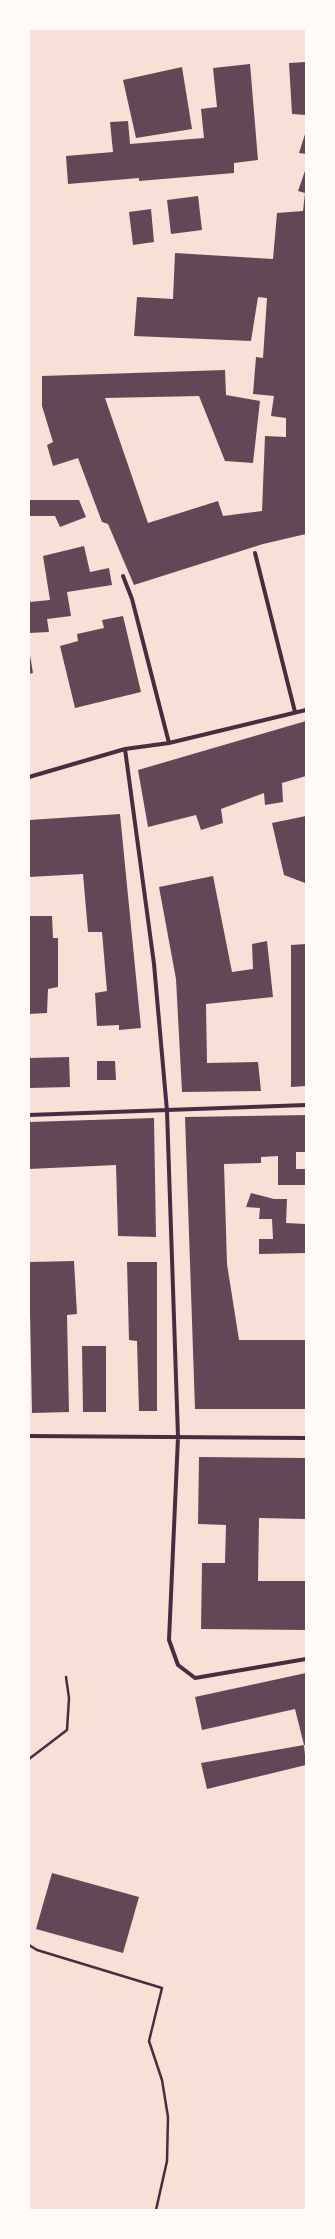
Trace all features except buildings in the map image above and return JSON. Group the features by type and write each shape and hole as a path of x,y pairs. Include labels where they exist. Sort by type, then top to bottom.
{"street":[{"path":"256,553 295,712"},
{"path":"123,576 132,599 169,743"},
{"path":"29,777 125,749 169,743 306,710"},
{"path":"125,749 154,964 166,1111 178,1437 169,1640 178,1665 195,1678 306,1659"},
{"path":"29,1115 306,1105"},
{"path":"29,1436 306,1438"}],"path":[{"path":"29,1759 67,1730 69,1698 66,1677"},
{"path":"29,1945 37,1950 162,1988 149,2041 162,2080 168,2117 167,2161 156,2210"}]}
